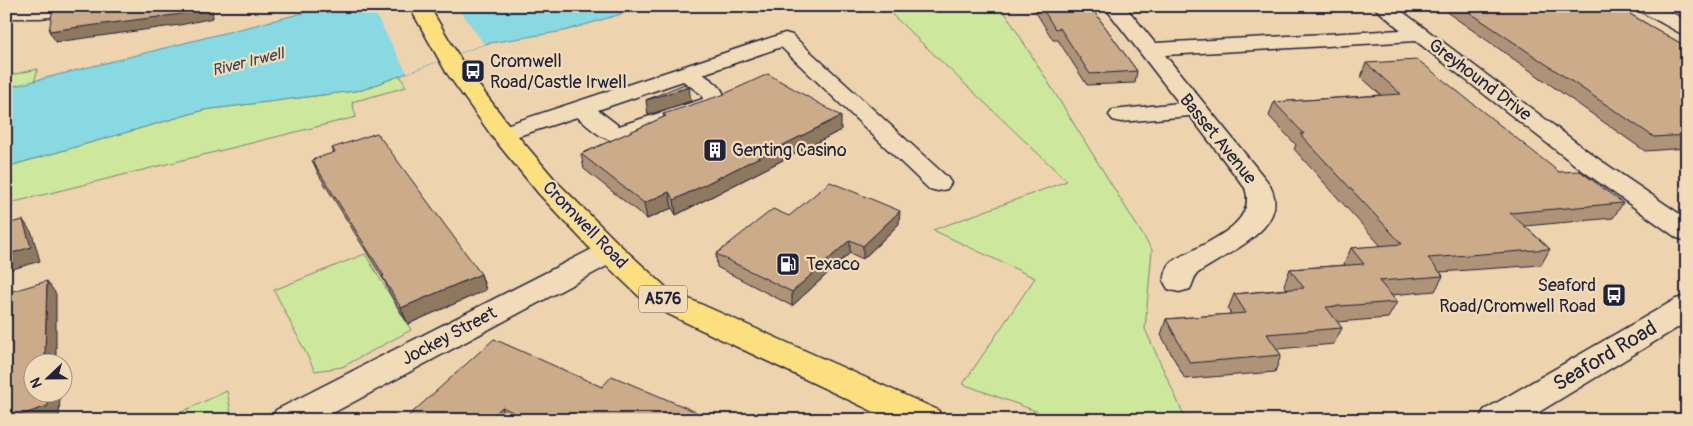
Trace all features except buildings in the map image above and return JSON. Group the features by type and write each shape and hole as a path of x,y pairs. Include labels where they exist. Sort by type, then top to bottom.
{"highway":[{"name":"Cromwell Road","path":"419,6 448,58 474,97 503,134 548,188 610,252 658,297 925,420"}],"street":[{"path":"6,12 40,12 96,6"},
{"name":"Basset Avenue","path":"1114,6 1194,109 1258,187 1263,201 1259,212 1240,236 1182,269 1179,282"},
{"path":"1645,6 1687,28"},
{"path":"1385,8 1421,35"},
{"name":"Greyhound Drive","path":"1148,50 1421,35 1588,163 1687,232"},
{"path":"503,134 785,39 938,183"},
{"path":"580,108 616,135 715,103 712,91 686,72"},
{"path":"1121,114 1194,109"},
{"name":"Jockey Street","path":"288,420 610,252"},
{"name":"Seaford Road","path":"1497,420 1687,307"}],"green space":[{"path":"883,6 1001,6 1152,250 1145,329 1186,420 1060,420 963,384 1035,278 933,230 1067,181"},
{"path":"38,69 34,82 6,88 6,76"},
{"path":"400,75 406,87 352,102 356,117 6,204 6,167 204,110 362,90"},
{"path":"365,254 411,330 342,367 315,371 274,290"},
{"path":"227,391 231,413 229,420 164,420"}],"water":[{"name":"River Irwell","path":"331,6 648,6 564,31 484,44 362,90 204,110 6,167 6,88"}],"pier":[{"path":"371,6 457,6 484,44 407,73"}],"place":[{"name":"Cromwell Road/Castle Irwell","path":"473,71"},
{"name":"Genting Casino","path":"715,150"},
{"name":"Texaco","path":"788,264"},
{"name":"Seaford Road/Cromwell Road","path":"1614,295"}]}
